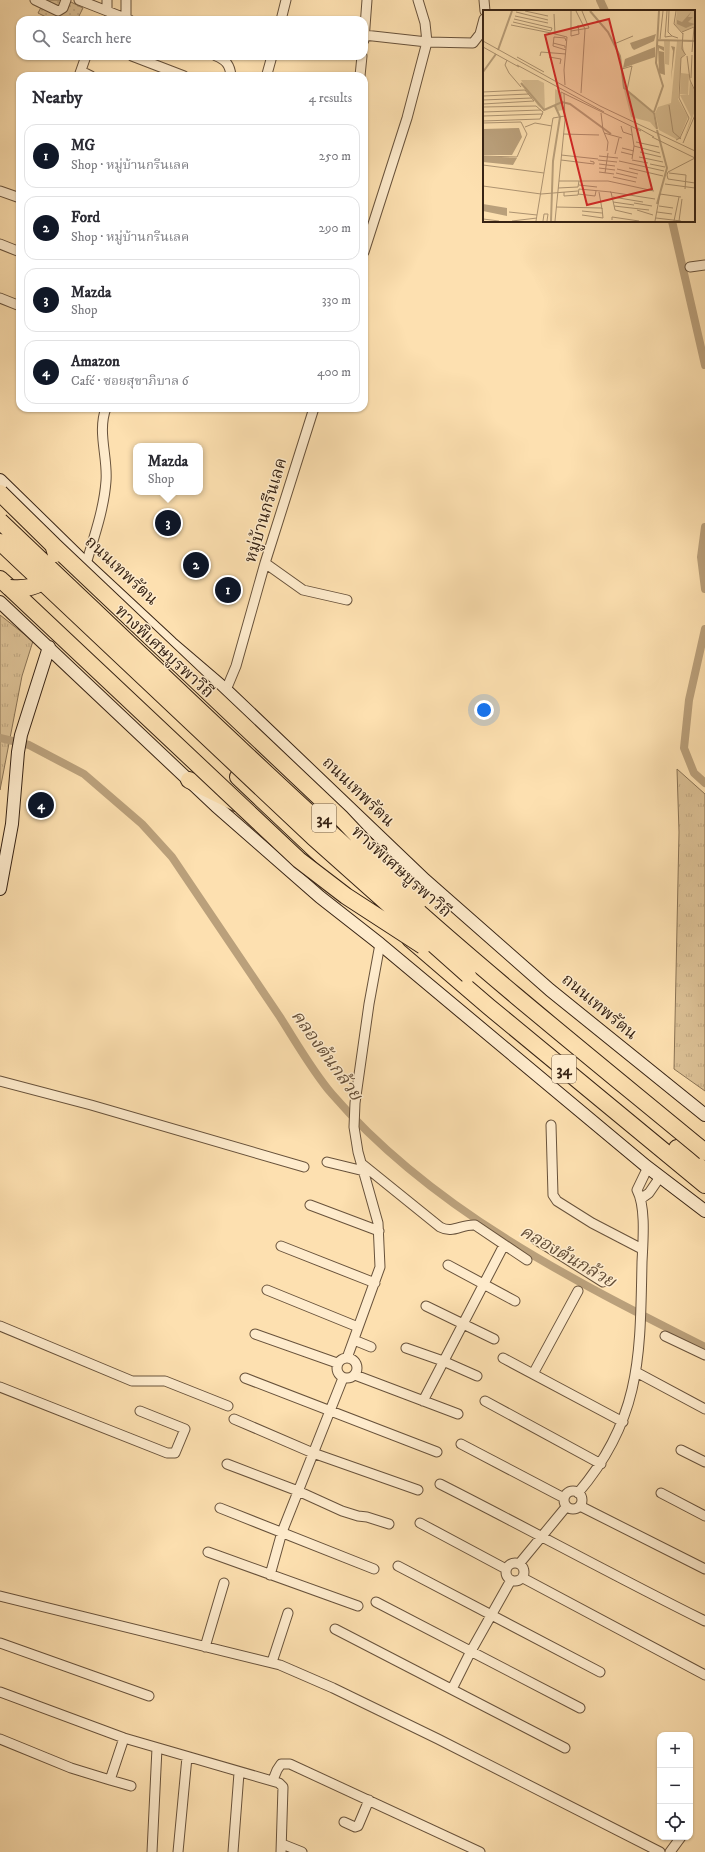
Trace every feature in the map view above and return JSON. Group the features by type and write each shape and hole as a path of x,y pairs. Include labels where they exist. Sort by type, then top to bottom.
{"highway":[{"path":"0,493 340,817 473,970"},
{"name":"34","path":"0,515 126,636 290,786 382,874 482,961 705,1143"},
{"name":"ทางพิเศษบูรพาวิถี","path":"0,521 248,756 395,891 473,970 705,1152"},
{"name":"ทางพิเศษบูรพาวิถี","path":"0,542 296,821 473,970 705,1171"},
{"path":"5,584 32,587 44,581 53,570 56,562 53,545"},
{"name":"34","path":"0,552 213,752 293,831 368,901 488,1006 705,1185"},
{"path":"5,584 299,860 346,896 473,970"},
{"path":"189,780 293,831"}],"main road":[{"name":"ถนนเทพรัตน","path":"0,480 86,564 171,643 226,690 373,831 485,933 580,1014 705,1116"},
{"name":"34","path":"0,602 216,806 320,897 380,944 660,1177 705,1211"},
{"path":"0,887 12,824 18,752 21,735 49,647"}],"street":[{"path":"35,0 58,11 63,8 66,0"},
{"path":"79,0 120,16"},
{"path":"107,0 107,11"},
{"path":"126,0 128,16"},
{"path":"282,16 286,0"},
{"path":"366,16 367,0"},
{"path":"368,240 407,118 427,42 425,22 418,0"},
{"path":"484,0 485,10"},
{"path":"368,37 427,42 473,43 480,34 483,23"},
{"path":"80,72 85,60"},
{"path":"142,60 174,72"},
{"path":"224,60 230,67 231,72"},
{"path":"268,72 271,60"},
{"path":"360,72 362,60"},
{"path":"0,191 16,197"},
{"path":"0,244 16,250"},
{"path":"690,267 705,265"},
{"path":"0,298 16,304"},
{"path":"86,564 105,493 107,469 102,425 105,412"},
{"name":"หมู่บ้านกรีนเลค","path":"226,690 236,666 265,563 313,412"},
{"path":"265,563 303,590 347,600"},
{"path":"347,1358 380,1267 379,1231 355,1140 354,1116 369,1004 380,944"},
{"path":"0,1081 91,1105 304,1167"},
{"path":"551,1125 553,1195 557,1200 592,1223 642,1249"},
{"path":"327,1162 363,1168 440,1227 454,1230 468,1225 475,1225 527,1260"},
{"path":"578,1493 601,1464 623,1422 636,1372 640,1338 642,1249 642,1198 637,1190 648,1167"},
{"path":"642,1198 649,1194 660,1177"},
{"path":"310,1205 379,1231"},
{"path":"535,1238 604,1282"},
{"path":"423,1401 504,1245"},
{"path":"281,1246 375,1283"},
{"path":"448,1265 515,1301"},
{"path":"267,1290 358,1327"},
{"path":"533,1374 578,1291"},
{"path":"426,1306 494,1339"},
{"path":"0,1326 132,1381 165,1381 228,1406"},
{"path":"255,1334 337,1363"},
{"path":"665,1336 705,1355"},
{"path":"354,1340 371,1347"},
{"path":"406,1348 443,1361 477,1376"},
{"path":"503,1358 623,1422"},
{"path":"341,1359 353,1359 357,1364 355,1375 347,1379 343,1378 337,1372 337,1363 341,1359"},
{"path":"636,1372 705,1409"},
{"path":"355,1375 458,1414"},
{"path":"245,1378 437,1452"},
{"path":"270,1575 282,1532 343,1378"},
{"path":"0,1386 167,1453 175,1453 185,1429 140,1411"},
{"path":"485,1401 601,1464"},
{"path":"234,1419 313,1453 418,1490"},
{"path":"461,1444 575,1509 580,1506 582,1501 578,1493"},
{"path":"681,1450 705,1462"},
{"path":"227,1464 342,1511 389,1524"},
{"path":"440,1484 542,1535 634,1586 705,1621"},
{"path":"519,1564 565,1502 569,1492 578,1493"},
{"path":"661,1492 705,1516"},
{"path":"580,1506 705,1569"},
{"path":"220,1508 374,1569"},
{"path":"420,1523 506,1569"},
{"path":"208,1552 358,1606"},
{"path":"519,1564 510,1564 506,1569 506,1576 510,1580 516,1582 523,1578"},
{"path":"519,1564 524,1571 523,1578"},
{"path":"398,1566 600,1672"},
{"path":"523,1578 705,1675"},
{"path":"452,1689 510,1580"},
{"path":"206,1647 224,1583"},
{"path":"0,1596 272,1662 333,1688 438,1739 660,1852"},
{"path":"376,1602 580,1708"},
{"path":"272,1662 288,1613"},
{"path":"335,1629 565,1748"},
{"path":"0,1642 149,1696"},
{"path":"0,1692 124,1738 240,1773 273,1780 283,1787 281,1848 302,1852"},
{"path":"110,1780 124,1738"},
{"path":"0,1739 71,1768 131,1786"},
{"path":"152,1852 157,1748"},
{"path":"178,1852 187,1757"},
{"path":"273,1780 281,1764 285,1763 370,1800 480,1852"},
{"path":"233,1852 240,1773"},
{"path":"344,1822 355,1827 358,1826 370,1800"},
{"path":"670,1852 679,1840"}],"green space":[{"path":"45,0 67,0 83,8 79,16 44,16 38,13"},
{"path":"0,615 33,641 22,676 0,790"},
{"path":"677,769 705,794 705,1091 674,1069 679,832"}],"waterway":[{"path":"600,0 605,10"},
{"path":"672,222 705,365"},
{"path":"705,527 701,557 705,589"},
{"path":"705,629 689,700 684,748 694,773 705,783"},
{"name":"คลองต้นกล้วย","path":"0,738 29,745 84,774 142,824 172,857 280,1017 311,1067 332,1094 371,1135 413,1173 458,1207 555,1268 705,1347"}],"place":[{"name":"Mazda","path":"168,523"},
{"name":"Ford","path":"196,565"},
{"name":"MG","path":"228,590"},
{"name":"Amazon","path":"41,805"}]}
